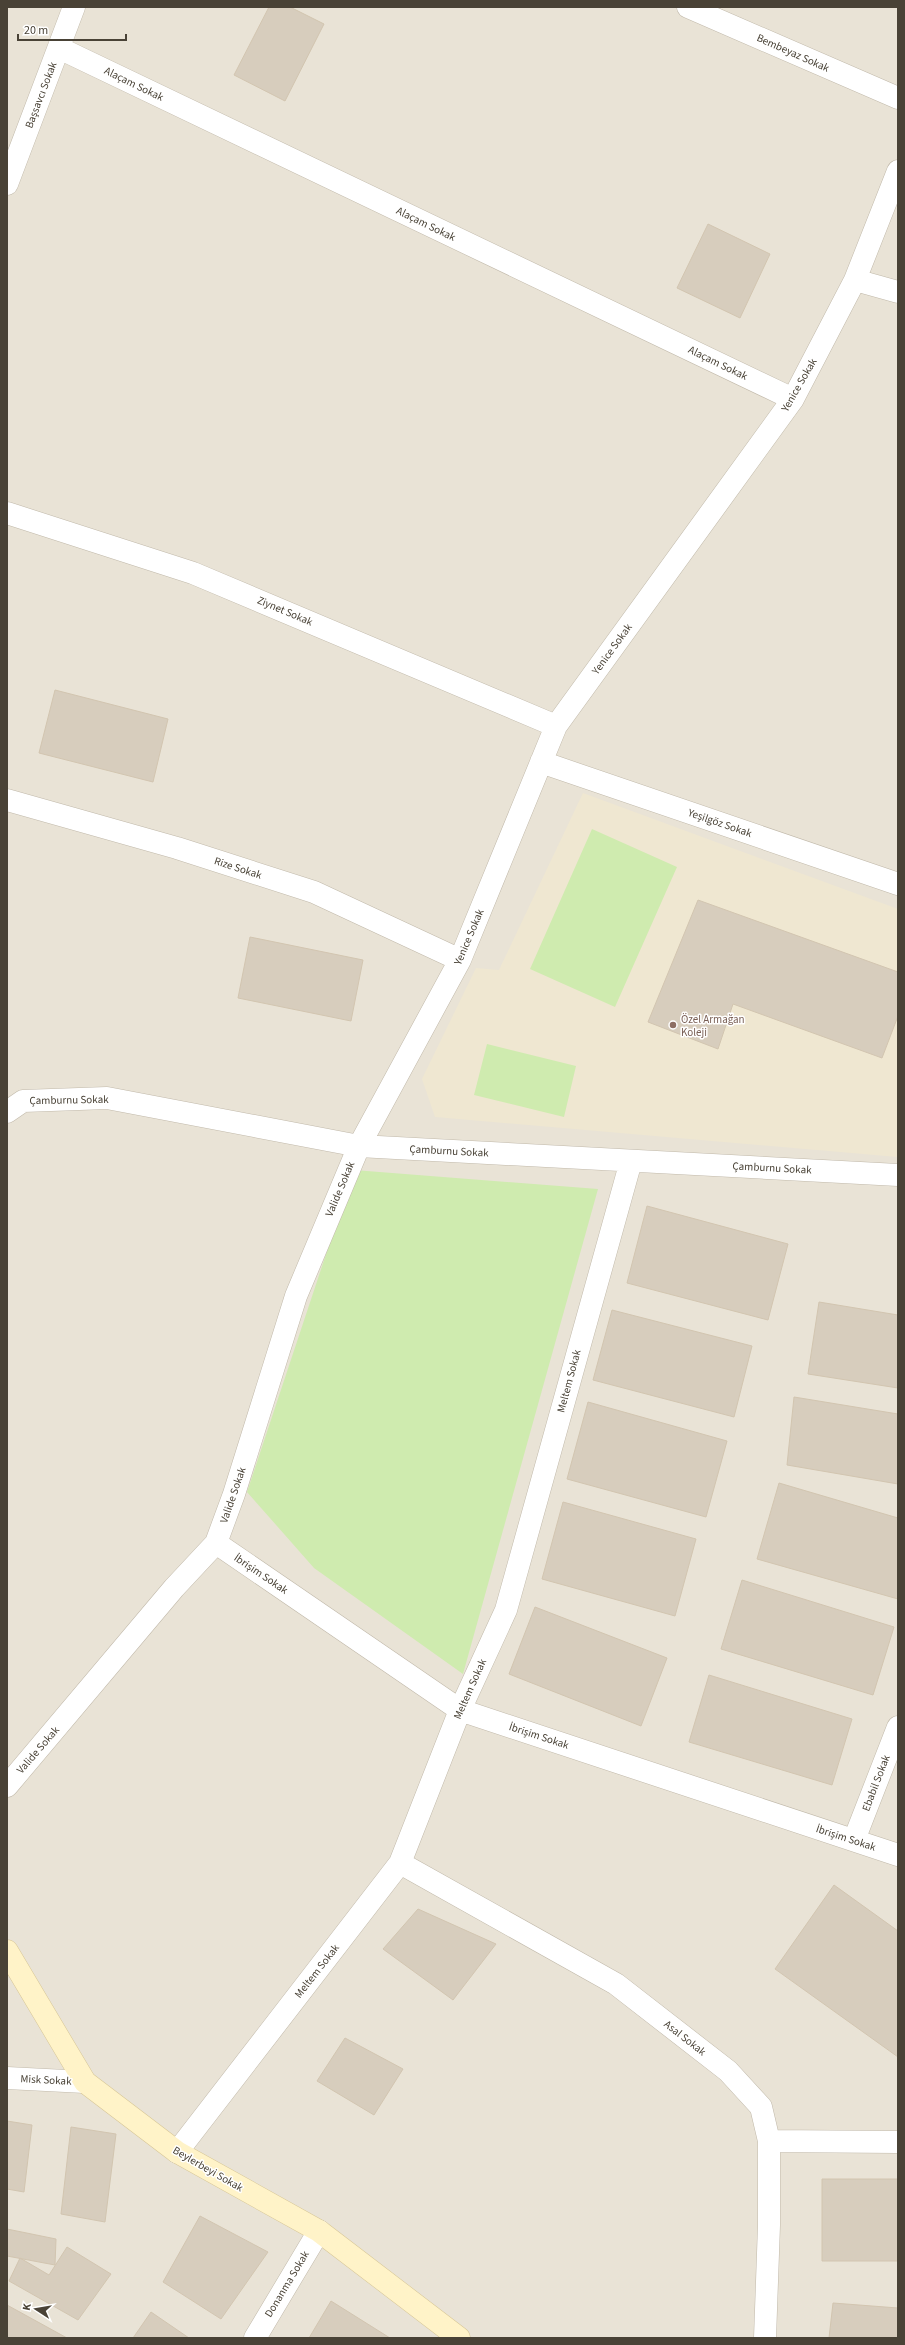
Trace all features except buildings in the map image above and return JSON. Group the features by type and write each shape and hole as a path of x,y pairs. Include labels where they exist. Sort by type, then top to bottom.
{"street":[{"name":"Başsavcı Sokak","path":"7,184 74,7"},
{"name":"Bembeyaz Sokak","path":"688,7 898,98"},
{"name":"Alaçam Sokak","path":"59,48 793,399"},
{"name":"Yenice Sokak","path":"359,1146 460,960 556,726 793,399 855,280 898,171"},
{"path":"855,280 898,292"},
{"name":"Ziynet Sokak","path":"7,513 193,573 556,726"},
{"name":"Yeşilgöz Sokak","path":"541,762 898,884"},
{"name":"Rize Sokak","path":"7,800 177,848 314,892 460,960"},
{"name":"Çamburnu Sokak","path":"7,1112 23,1101 107,1098 359,1146 898,1175"},
{"name":"Valide Sokak","path":"7,1786 174,1588 216,1543 234,1494 296,1296 359,1146"},
{"name":"Meltem Sokak","path":"177,2152 400,1863 460,1710 506,1610 631,1160"},
{"name":"İbrişim Sokak","path":"216,1543 460,1710 898,1855"},
{"name":"Ebabil Sokak","path":"854,1840 898,1727"},
{"name":"Asal Sokak","path":"400,1863 616,1984 728,2071 761,2106 770,2141 765,2338"},
{"name":"Beylerbeyi Sokak","path":"7,1951 85,2082 177,2152 319,2231 459,2338"},
{"name":"Misk Sokak","path":"7,2078 85,2082"},
{"path":"770,2141 898,2142"},
{"name":"Donanma Sokak","path":"255,2338 319,2231"}],"shaded area":[{"path":"7,7 898,7 898,2338 7,2338"},
{"name":"Özel Armağan Koleji","path":"583,793 898,909 898,1157 435,1117 422,1079 476,968 499,970"}],"green space":[{"path":"592,829 677,867 615,1007 530,969"},
{"path":"487,1044 576,1066 564,1117 474,1095"},
{"path":"354,1170 598,1189 463,1674 314,1568 247,1492"}],"place":[{"name":"Özel Armağan Koleji","path":"673,1025"}]}
